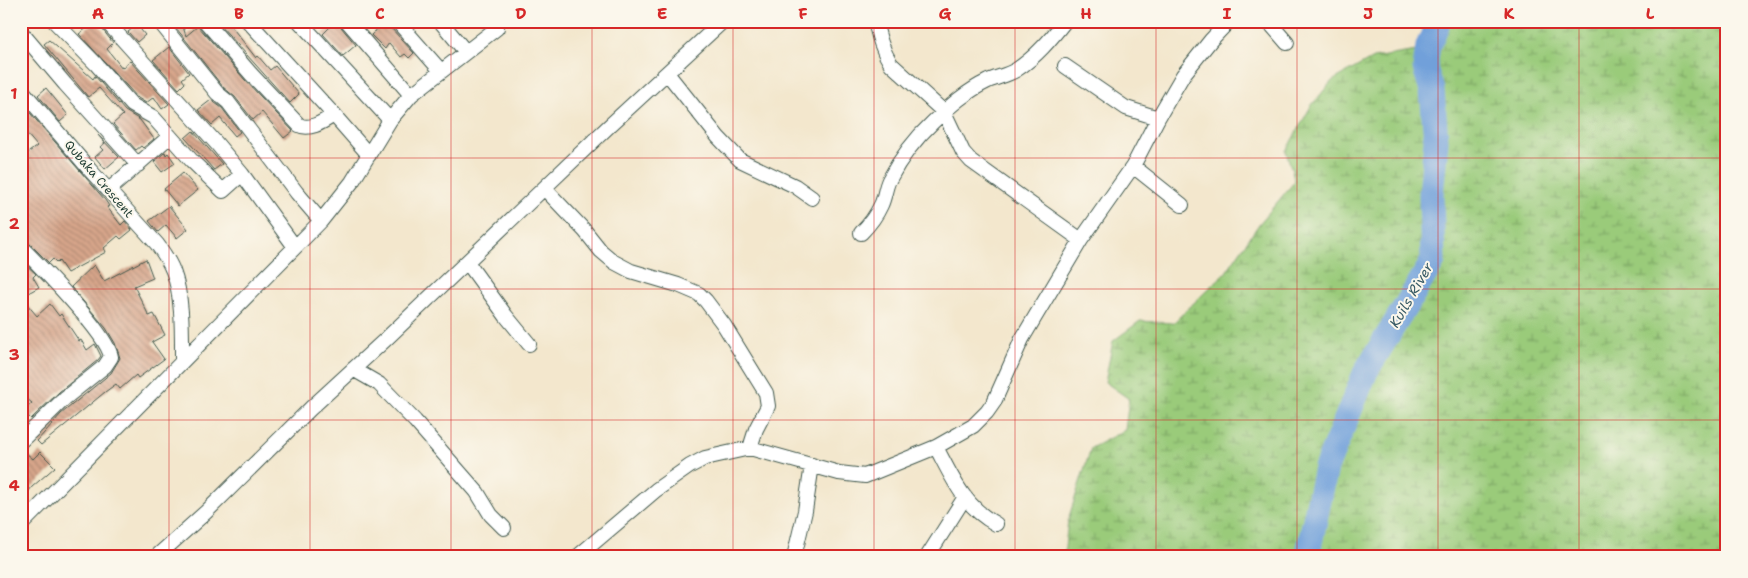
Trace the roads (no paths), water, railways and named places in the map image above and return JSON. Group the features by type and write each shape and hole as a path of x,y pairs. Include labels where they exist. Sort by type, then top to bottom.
{"street":[{"path":"54,21 96,64 132,105 153,117 206,176 223,191 242,174"},
{"path":"106,21 217,144 242,174 295,247"},
{"path":"159,21 217,93 228,102 321,221"},
{"path":"205,21 250,74 299,125 303,127 311,126 334,115"},
{"path":"248,21 369,155"},
{"path":"299,21 390,120"},
{"path":"347,21 411,95"},
{"path":"397,21 441,71"},
{"path":"440,21 466,52"},
{"path":"21,525 321,221 352,182 390,120 411,95 497,28 491,21"},
{"path":"156,557 206,512 311,408 723,21"},
{"path":"875,21 882,48 891,64 944,112 963,152 971,161 1082,240"},
{"path":"861,233 878,212 890,178 927,128 975,88 1016,70 1046,45 1065,21"},
{"path":"577,557 656,490 690,466 705,458 750,448 839,473 865,476 936,447 972,426 987,412 1002,385 1022,339 1082,240 1133,166 1183,75 1229,21"},
{"path":"1268,21 1286,43"},
{"path":"21,32 138,165"},
{"path":"1064,66 1120,105 1158,118"},
{"path":"667,73 718,137 740,160 795,186 812,198"},
{"name":"Qubaka Crescent","path":"21,89 90,170 157,244 174,272 179,301 182,362"},
{"path":"109,190 170,136"},
{"path":"1133,166 1182,205"},
{"path":"545,189 585,231 600,251 614,262 631,271 685,288 699,294 706,301 724,325 766,393 768,406 756,428 750,448"},
{"path":"21,247 101,335 111,352 111,357 105,366 65,398 21,442"},
{"path":"467,262 529,344"},
{"path":"354,369 379,384 415,420 477,492 491,514 504,528"},
{"path":"936,447 965,497 976,512 996,524"},
{"path":"794,557 805,511 812,465"},
{"path":"927,557 965,497"}],"waterway":[{"name":"Kuils River","path":"1307,557 1326,468 1366,371 1433,261 1431,195 1436,141 1432,90 1425,68 1428,46 1439,21"}]}
